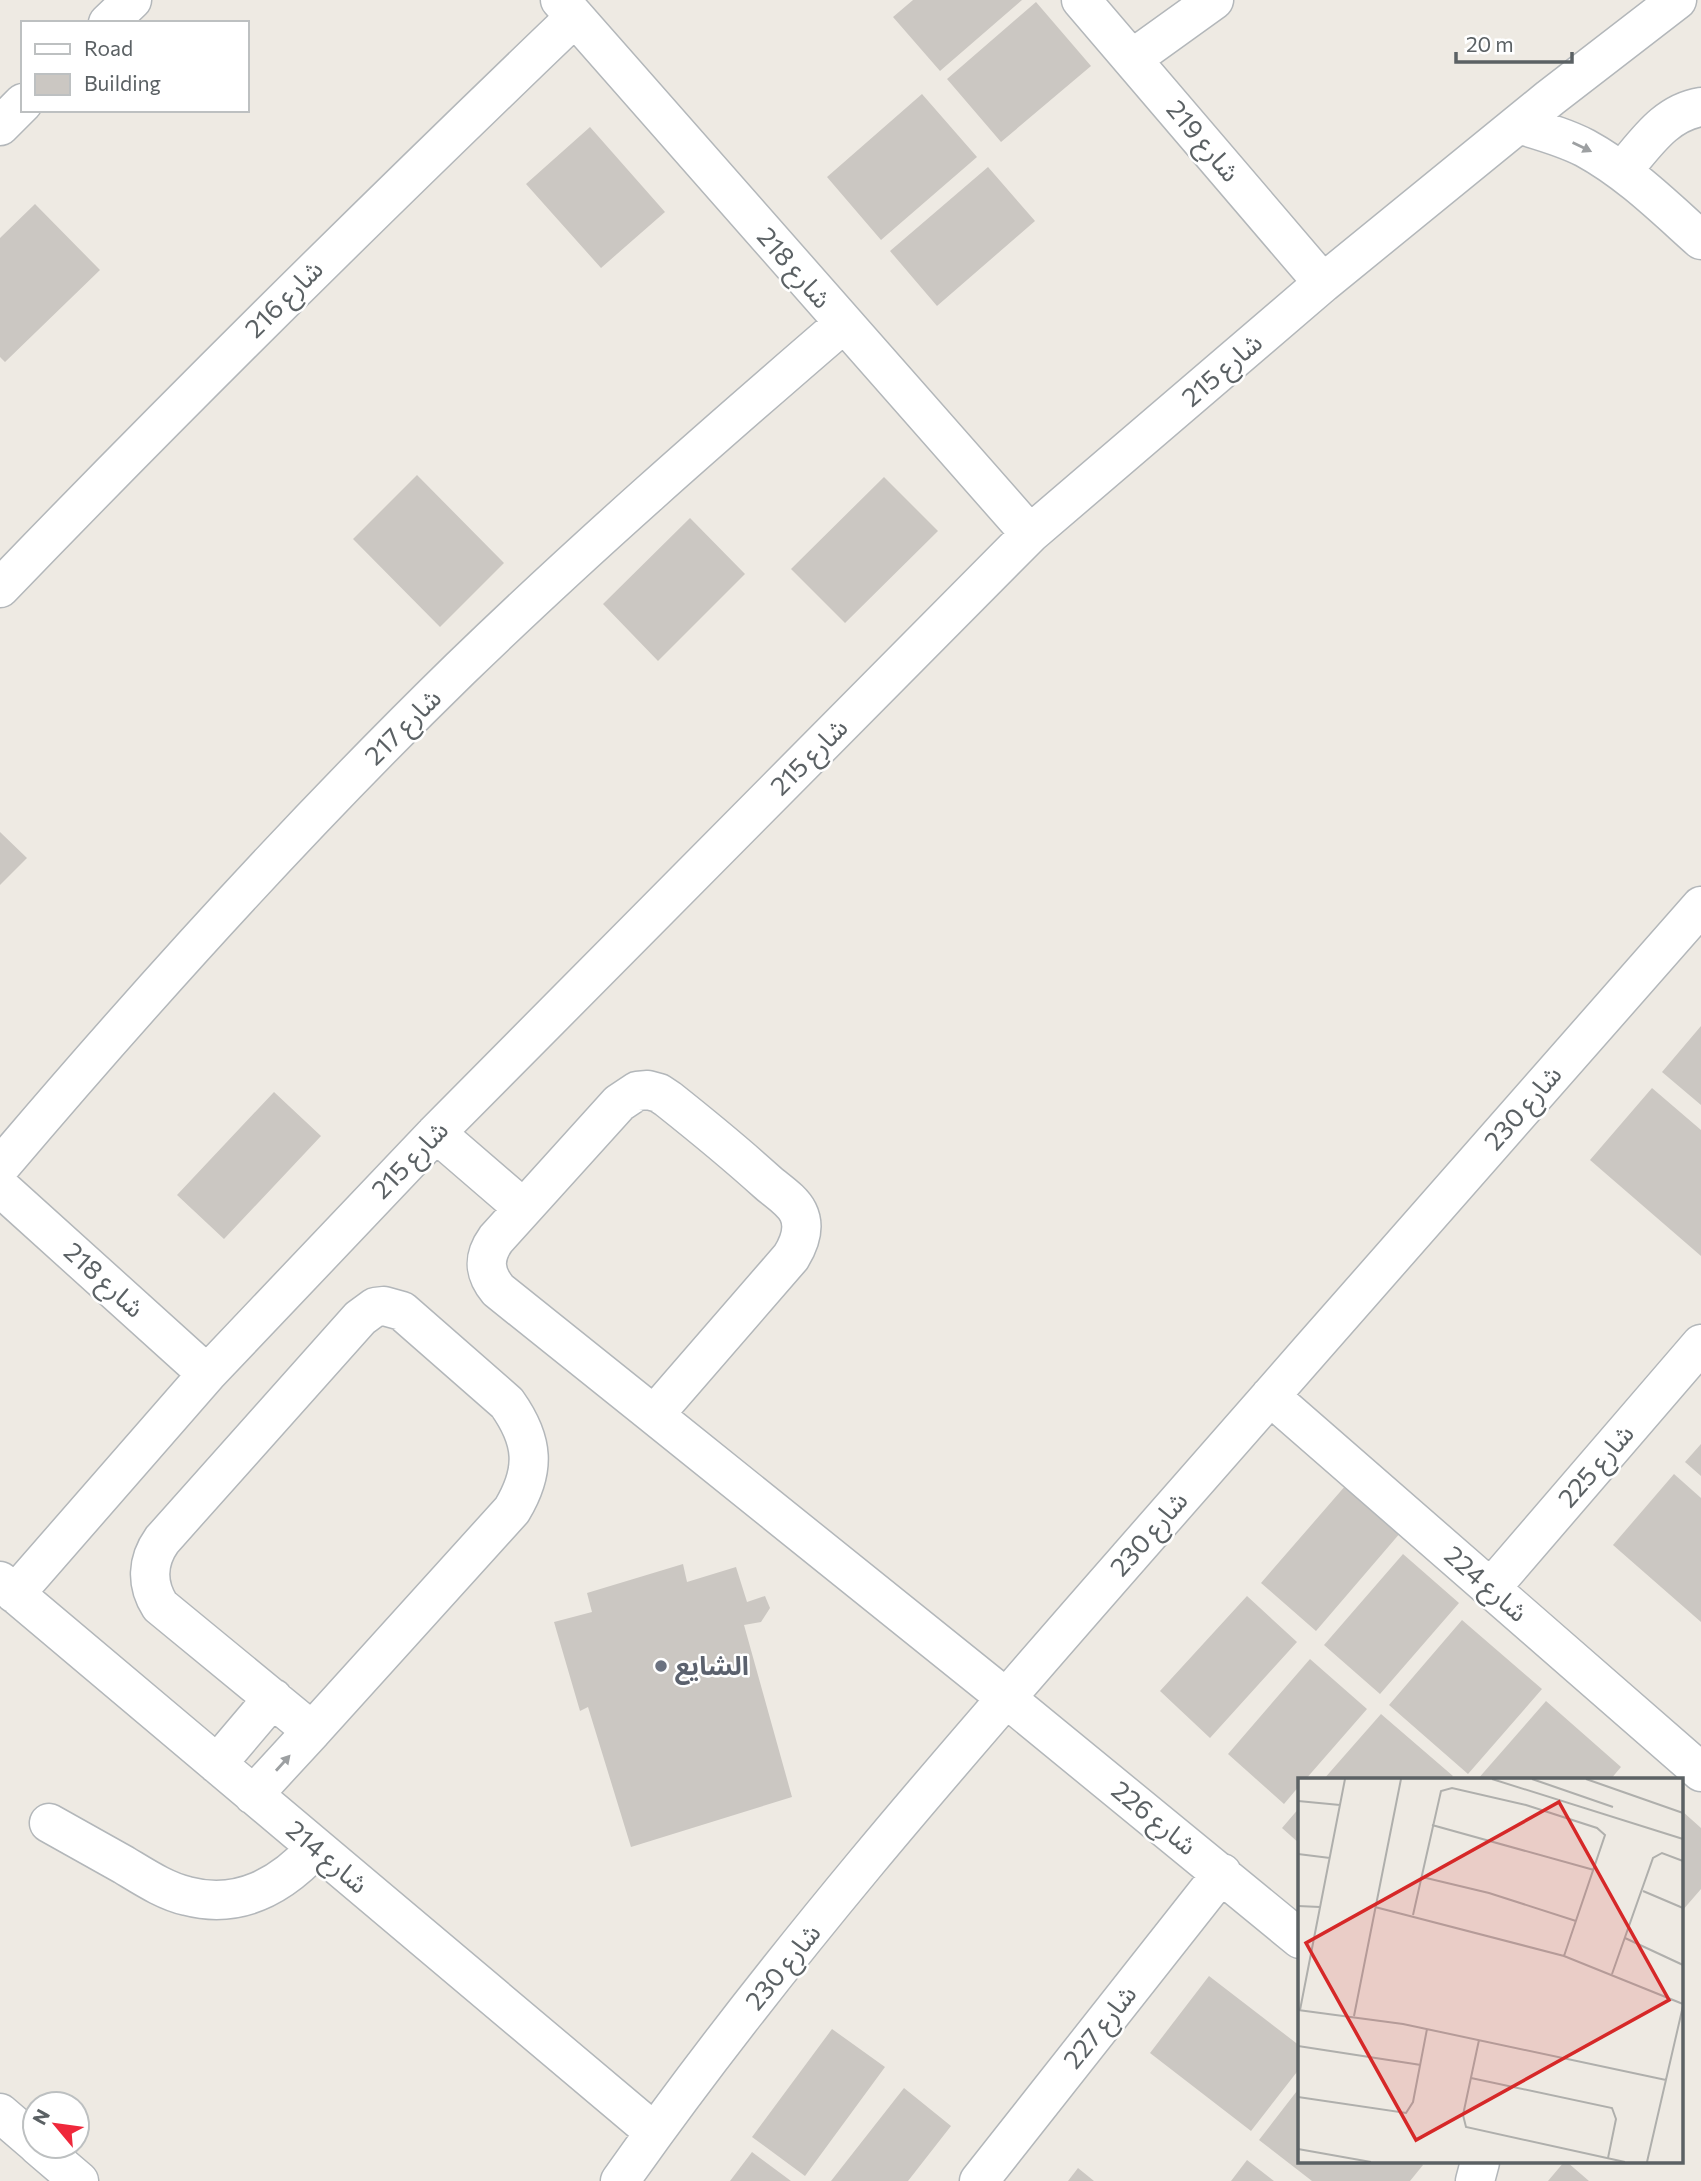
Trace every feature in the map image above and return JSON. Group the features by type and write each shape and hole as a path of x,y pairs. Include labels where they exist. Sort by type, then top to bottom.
{"street":[{"path":"110,21 132,0"},
{"name":"شارع 219","path":"1082,0 1323,283"},
{"path":"1132,59 1214,0"},
{"name":"شارع 215","path":"7,1587 436,1133 1030,534 1323,283 1518,124 1677,0"},
{"name":"شارع 218","path":"568,8 1030,534"},
{"name":"شارع 216","path":"0,588 568,8"},
{"path":"0,126 21,105"},
{"path":"1622,171 1665,122 1676,114 1701,107"},
{"path":"1518,124 1583,147 1622,171 1701,240"},
{"name":"شارع 217","path":"0,1167 103,1046 218,918 337,793 459,671 593,543 712,436 844,324"},
{"name":"شارع 230","path":"620,2181 654,2132 768,1984 1006,1698 1701,906"},
{"name":"شارع 226","path":"654,1415 791,1257 799,1244 802,1228 798,1212 788,1200 668,1099 648,1090 637,1091 619,1103 489,1248 486,1271 491,1281 499,1290 654,1415 1006,1698 1222,1873 1298,1937"},
{"path":"436,1133 523,1208"},
{"name":"شارع 218","path":"0,1187 207,1374"},
{"path":"253,1796 312,1731 512,1510 528,1475 526,1436 507,1403 402,1311 393,1307 375,1307 360,1318 162,1540 151,1561 150,1584 153,1596 160,1606 312,1731"},
{"name":"شارع 225","path":"1490,1588 1701,1344"},
{"name":"شارع 224","path":"1270,1396 1701,1772"},
{"name":"شارع 214","path":"7,1587 654,2132"},
{"path":"217,1763 274,1698"},
{"path":"49,1823 160,1885 187,1896 215,1900 244,1896 272,1886 296,1870 316,1848"},
{"name":"شارع 227","path":"979,2181 1222,1873"},
{"path":"0,2113 21,2131"},
{"path":"54,2160 79,2181"},
{"path":"1475,2181 1479,2164"}],"building":[{"path":"913,0 1022,0 940,71 893,17"},
{"path":"1036,2 1091,66 1001,142 947,79"},
{"path":"922,94 977,157 881,240 827,177"},
{"path":"590,127 665,212 601,268 526,184"},
{"path":"988,167 1035,221 937,306 890,251"},
{"path":"35,204 100,270 5,362 0,357 0,238"},
{"path":"417,475 504,563 440,627 353,539"},
{"path":"884,477 938,531 845,623 791,569"},
{"path":"690,518 745,574 658,661 603,604"},
{"path":"0,832 27,858 0,885"},
{"path":"1701,1026 1701,1105 1662,1072"},
{"path":"1652,1088 1701,1130 1701,1256 1590,1160"},
{"path":"274,1092 321,1136 224,1239 177,1195"},
{"path":"1701,1444 1701,1476 1685,1462"},
{"path":"1674,1474 1701,1498 1701,1622 1613,1545"},
{"path":"1346,1485 1401,1532 1316,1631 1261,1583"},
{"path":"1403,1554 1459,1603 1380,1694 1324,1645"},
{"name":"الشايع","path":"683,1564 687,1582 736,1567 747,1602 765,1596 770,1608 761,1622 744,1625 792,1797 631,1847 588,1707 580,1711 554,1622 592,1612 587,1593"},
{"path":"1247,1596 1297,1642 1210,1738 1160,1691"},
{"path":"1462,1620 1542,1689 1468,1774 1389,1705"},
{"path":"1310,1659 1367,1709 1307,1778 1298,1778 1298,1787 1284,1804 1228,1754"},
{"path":"1546,1701 1621,1767 1612,1778 1479,1778"},
{"path":"1381,1714 1453,1776 1451,1778 1325,1778"},
{"path":"1298,1809 1298,1842 1282,1828"},
{"path":"1684,1813 1701,1828 1701,1889 1684,1909"},
{"path":"1209,1976 1298,2044 1298,2071 1251,2131 1150,2053"},
{"path":"832,2029 885,2067 805,2176 752,2137"},
{"path":"904,2088 951,2126 908,2181 831,2181"},
{"path":"1298,2090 1298,2164 1423,2165 1410,2181 1312,2181 1259,2140"},
{"path":"752,2152 791,2181 730,2181"},
{"path":"1247,2160 1274,2181 1231,2181"},
{"path":"1562,2164 1569,2164 1589,2181 1548,2181"},
{"path":"1078,2168 1094,2181 1068,2181"}],"place":[{"name":"الشايع","path":"661,1666"}]}
